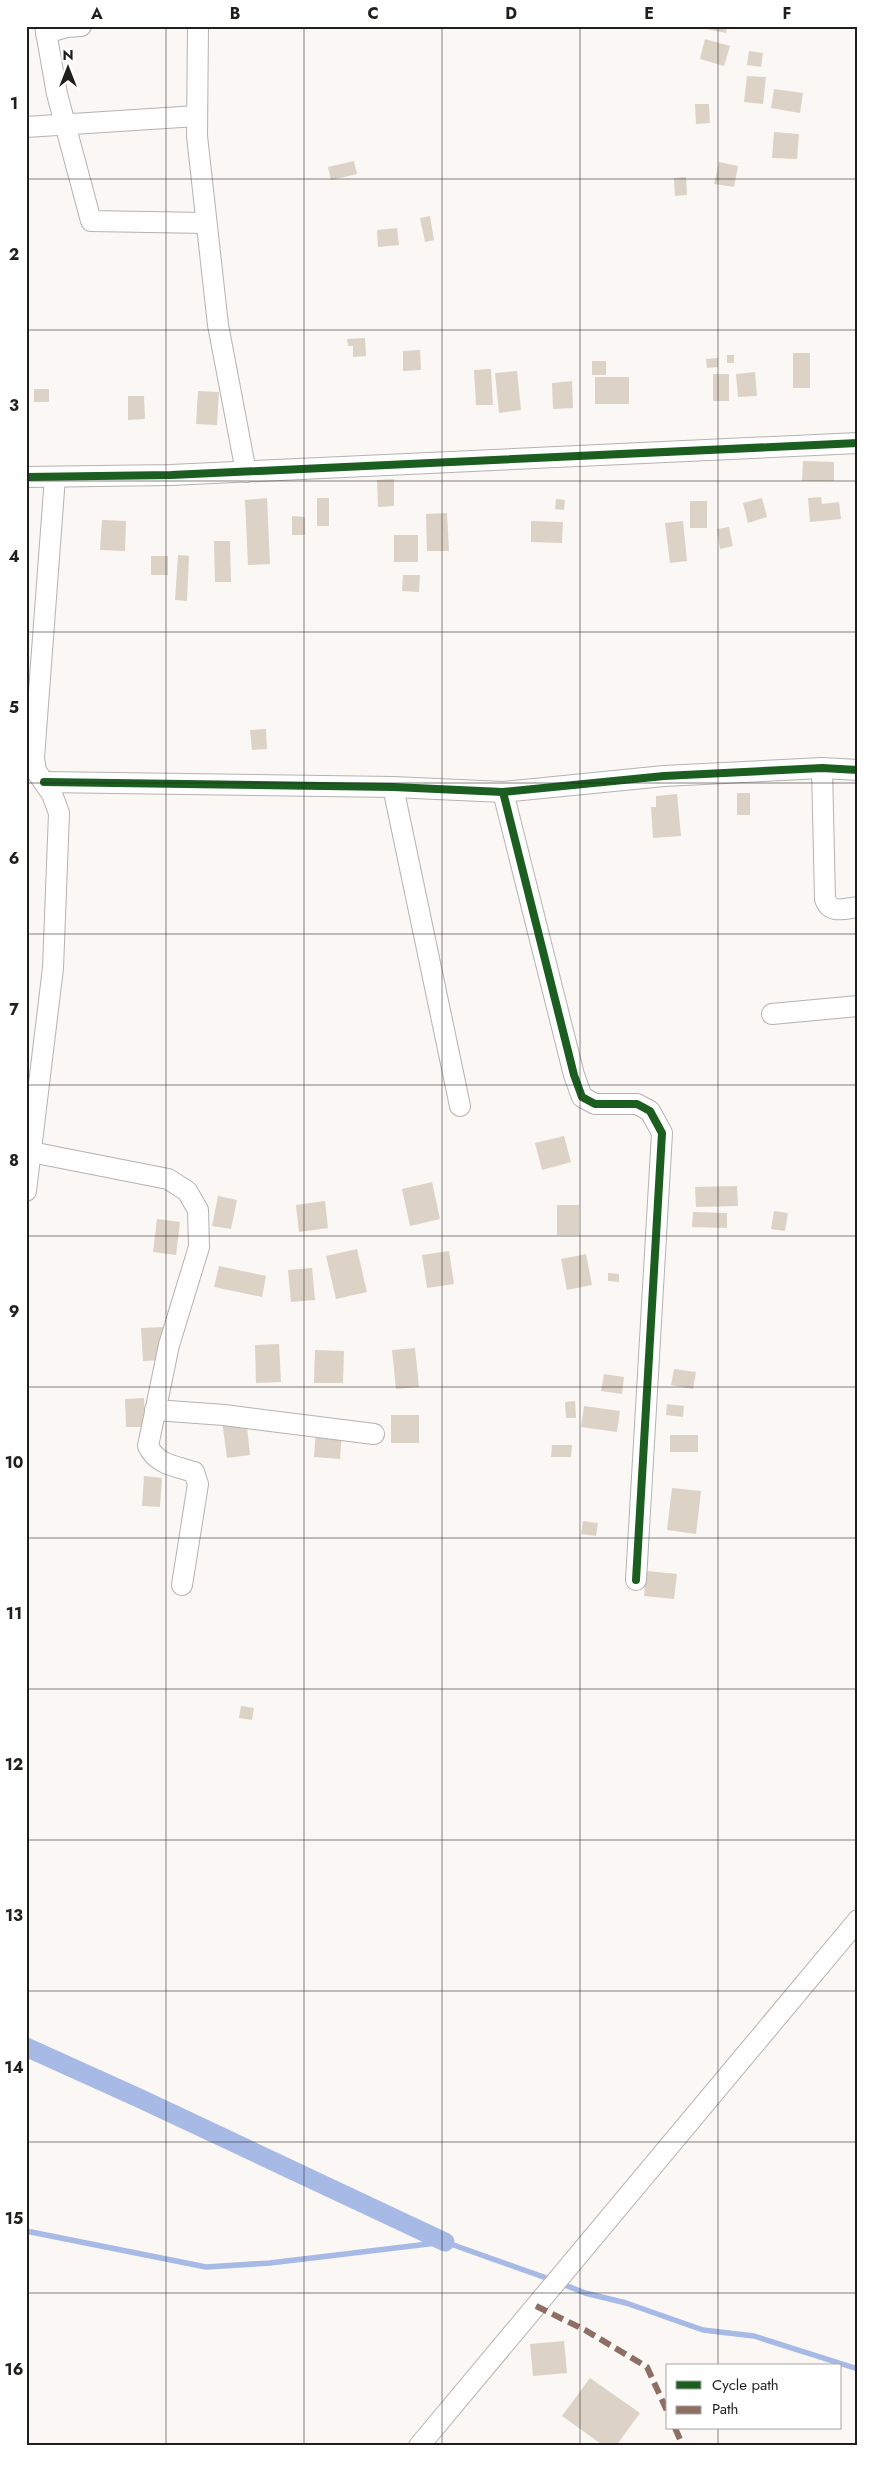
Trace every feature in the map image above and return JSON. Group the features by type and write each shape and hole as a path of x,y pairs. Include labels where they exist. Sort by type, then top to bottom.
{"street":[{"path":"81,26 45,30 65,123 91,221 206,222"},
{"path":"198,26 197,136 206,222 218,325 246,472"},
{"path":"26,128 65,123 197,116"},
{"path":"26,477 246,472 858,443"},
{"path":"26,1191 54,958 58,813 52,794 36,774 34,758 55,477"},
{"path":"36,774 503,792 664,776 822,768 858,770"},
{"path":"822,768 825,899 827,906 833,910 858,907"},
{"path":"393,787 460,1106"},
{"path":"503,792 574,1075 582,1097 595,1104 637,1104 650,1111 662,1133 636,1580"},
{"path":"772,1014 858,1006"},
{"path":"31,1152 168,1179 187,1191 198,1210 200,1247 169,1345 148,1446 152,1455 166,1464 194,1472 198,1484 182,1585"},
{"path":"156,1410 224,1415 374,1434"},
{"path":"419,2446 858,1920"}],"building":[{"path":"706,26 727,26 726,33 706,29"},
{"path":"705,39 730,46 724,66 700,59"},
{"path":"749,51 763,53 761,67 747,65"},
{"path":"747,76 766,77 763,104 744,102"},
{"path":"774,89 803,93 800,113 771,108"},
{"path":"695,104 709,104 710,123 696,124"},
{"path":"774,132 799,134 797,159 772,158"},
{"path":"354,161 357,174 331,180 328,167"},
{"path":"719,162 738,166 734,187 714,184"},
{"path":"686,177 687,195 675,196 674,178"},
{"path":"430,216 434,240 425,242 420,218"},
{"path":"397,228 399,245 378,247 377,230"},
{"path":"365,338 366,356 353,357 353,346 348,346 347,339"},
{"path":"420,350 421,370 403,371 403,351"},
{"path":"793,353 810,353 810,388 793,388"},
{"path":"727,355 734,355 734,363 727,363"},
{"path":"718,358 718,367 707,368 706,359"},
{"path":"592,361 606,361 606,375 592,375"},
{"path":"491,369 493,405 476,405 474,370"},
{"path":"517,371 521,410 499,413 495,373"},
{"path":"755,372 757,396 738,397 736,374"},
{"path":"713,374 729,374 729,401 713,401"},
{"path":"595,377 629,377 629,404 595,404"},
{"path":"572,381 573,408 553,409 552,383"},
{"path":"34,389 49,389 49,402 34,402"},
{"path":"198,391 219,392 217,425 196,424"},
{"path":"128,396 144,396 145,419 128,420"},
{"path":"803,461 834,462 834,481 802,481"},
{"path":"394,479 394,506 378,507 377,480"},
{"path":"821,497 822,504 839,502 841,519 810,522 808,498"},
{"path":"267,498 270,564 248,565 245,500"},
{"path":"317,498 329,498 329,526 317,526"},
{"path":"762,498 767,517 748,523 743,503"},
{"path":"556,499 565,500 564,510 555,509"},
{"path":"690,501 707,501 707,528 690,528"},
{"path":"447,513 449,551 427,551 426,514"},
{"path":"292,516 305,517 305,535 292,535"},
{"path":"102,520 126,521 125,551 100,550"},
{"path":"531,521 563,522 562,543 531,542"},
{"path":"683,521 687,561 670,563 665,523"},
{"path":"729,527 733,546 720,549 717,529"},
{"path":"394,535 418,535 418,562 394,562"},
{"path":"214,541 230,541 231,582 215,582"},
{"path":"855,543 858,543 858,559 856,559"},
{"path":"178,555 189,556 187,601 175,600"},
{"path":"151,556 168,556 168,575 151,575"},
{"path":"403,575 420,575 419,592 402,591"},
{"path":"266,729 267,749 252,750 250,730"},
{"path":"737,793 750,793 750,815 737,815"},
{"path":"677,794 681,836 653,838 651,807 656,807 656,796"},
{"path":"564,1136 571,1162 542,1170 535,1143"},
{"path":"432,1182 440,1219 410,1226 402,1189"},
{"path":"737,1186 738,1206 696,1207 695,1187"},
{"path":"218,1196 237,1200 231,1229 212,1226"},
{"path":"325,1201 328,1228 299,1232 296,1205"},
{"path":"557,1205 579,1205 579,1235 557,1235"},
{"path":"774,1211 788,1213 785,1231 771,1229"},
{"path":"693,1212 727,1213 727,1228 692,1227"},
{"path":"157,1219 180,1222 176,1255 153,1252"},
{"path":"357,1249 367,1292 336,1299 326,1256"},
{"path":"449,1251 454,1284 427,1288 422,1255"},
{"path":"586,1254 592,1285 567,1290 561,1259"},
{"path":"219,1266 266,1276 262,1297 214,1287"},
{"path":"312,1268 315,1300 291,1302 288,1270"},
{"path":"608,1273 619,1274 619,1282 608,1281"},
{"path":"163,1327 165,1360 143,1361 141,1328"},
{"path":"279,1344 281,1382 256,1383 255,1345"},
{"path":"415,1348 419,1387 396,1389 392,1350"},
{"path":"315,1350 344,1351 343,1383 314,1383"},
{"path":"674,1369 696,1372 693,1389 671,1385"},
{"path":"604,1374 624,1377 622,1394 601,1391"},
{"path":"144,1398 145,1427 126,1427 125,1399"},
{"path":"575,1401 576,1418 566,1418 565,1402"},
{"path":"667,1404 684,1406 683,1417 666,1415"},
{"path":"584,1406 620,1411 617,1432 581,1427"},
{"path":"391,1415 419,1415 419,1443 391,1443"},
{"path":"246,1418 250,1455 227,1458 222,1421"},
{"path":"316,1430 342,1432 340,1459 314,1457"},
{"path":"670,1435 698,1435 698,1452 670,1452"},
{"path":"552,1445 572,1445 571,1457 551,1457"},
{"path":"144,1476 162,1478 160,1507 142,1506"},
{"path":"672,1488 701,1491 696,1534 667,1530"},
{"path":"583,1521 598,1523 596,1536 581,1534"},
{"path":"647,1571 677,1574 674,1599 644,1596"},
{"path":"241,1706 254,1708 252,1720 239,1718"},
{"path":"564,2341 567,2373 533,2376 530,2344"},
{"path":"590,2378 640,2413 616,2446 604,2446 562,2416"}],"waterway":[{"path":"26,2047 445,2242"},
{"path":"26,2231 206,2267 270,2263 445,2242 552,2280"},
{"path":"560,2283 585,2293 626,2303 703,2330 754,2336 858,2369"}],"marked path":[{"path":"536,2306 585,2330 647,2367 666,2409"},
{"path":"676,2430 683,2446"}],"cycle path":[{"path":"26,477 171,475 858,443"},
{"path":"44,782 393,787 503,792 664,776 822,768 858,770"},
{"path":"503,792 574,1075 582,1097 595,1104 637,1104 650,1111 662,1133 636,1580"}]}
